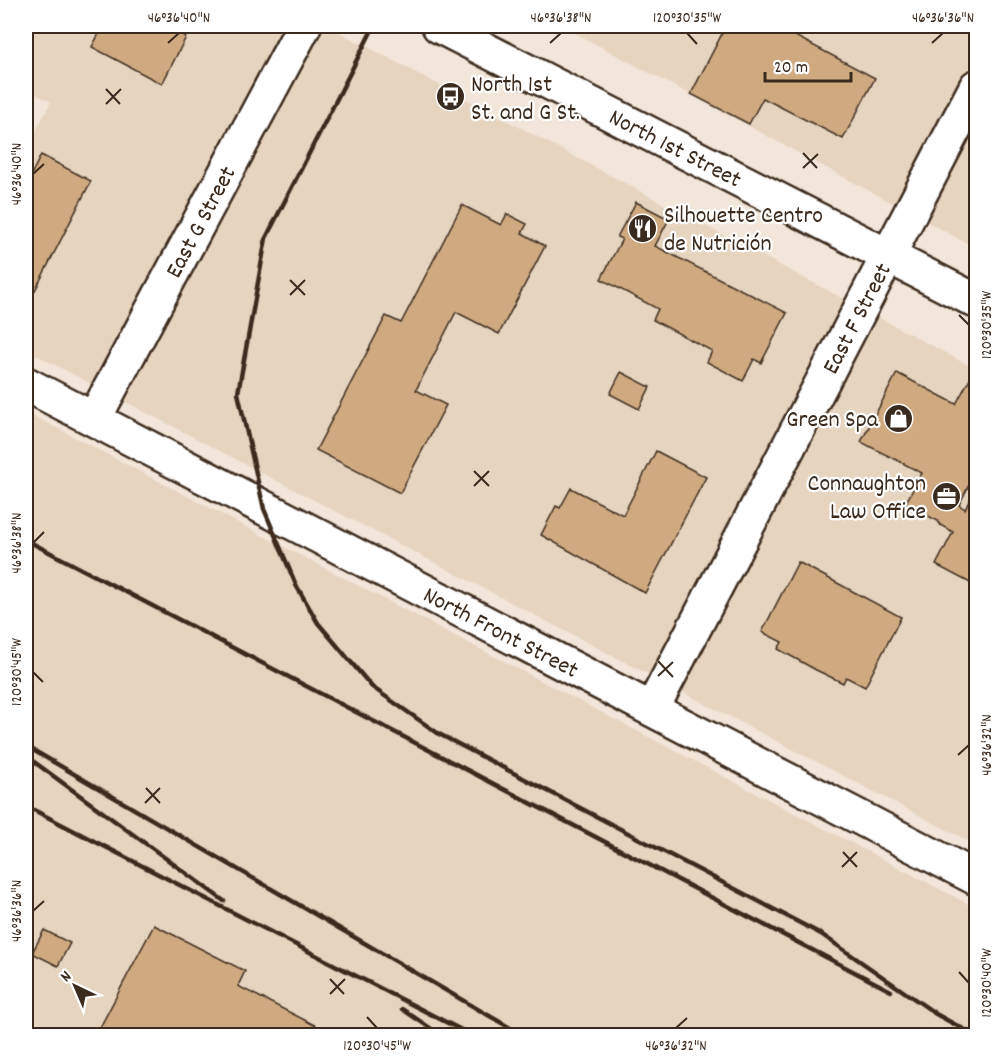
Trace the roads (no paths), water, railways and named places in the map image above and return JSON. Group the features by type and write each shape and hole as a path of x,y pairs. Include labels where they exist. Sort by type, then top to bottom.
{"street":[{"name":"East G Street","path":"94,419 304,26"},
{"name":"North 1st Street","path":"439,26 976,301"},
{"name":"East F Street","path":"652,709 976,87"},
{"name":"North Front Street","path":"26,384 976,878"}],"railway":[{"path":"374,26 266,238 238,393 264,509 296,585 318,623 372,687 439,734 821,934 939,1016"},
{"path":"26,540 891,991"},
{"path":"26,746 524,1036"},
{"path":"26,756 224,901"},
{"path":"26,806 473,1036"},
{"path":"402,1009 442,1036"},
{"path":"934,1013 976,1036"}],"place":[{"name":"North 1st St. and G St.","path":"450,97"},
{"name":"Silhouette Centro de Nutrición","path":"643,228"},
{"name":"Green Spa","path":"899,418"},
{"name":"Connaughton Law Office","path":"947,496"}]}
